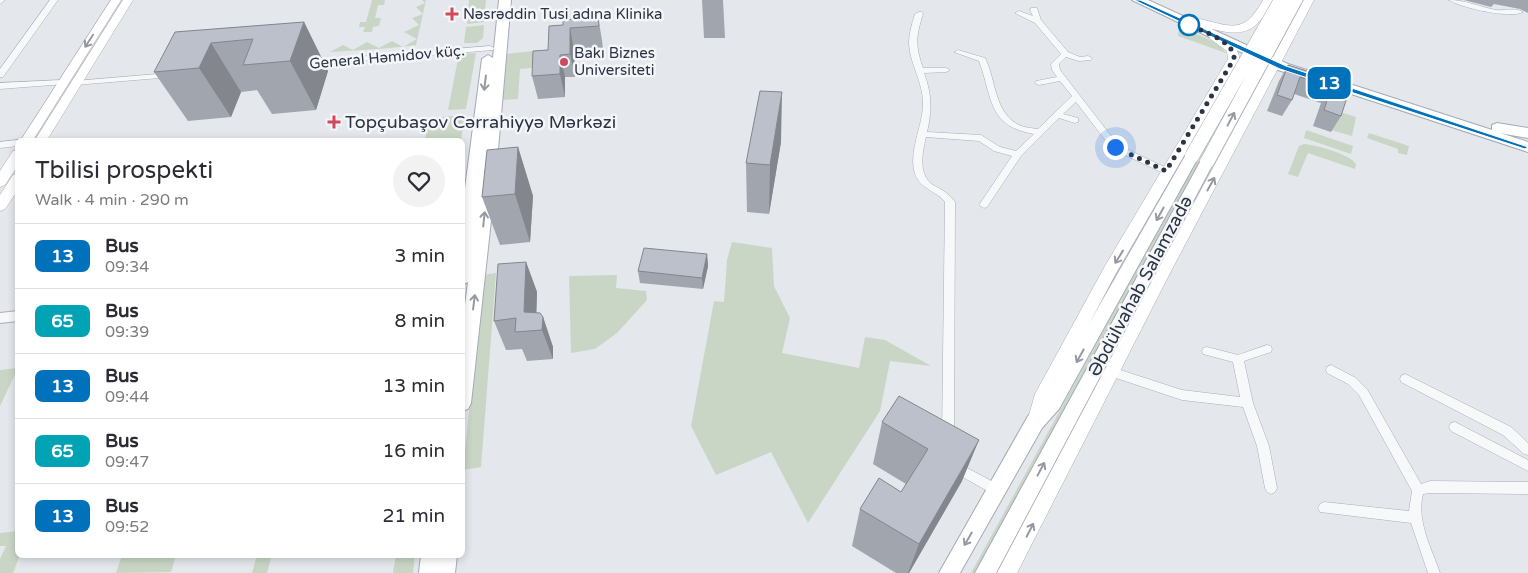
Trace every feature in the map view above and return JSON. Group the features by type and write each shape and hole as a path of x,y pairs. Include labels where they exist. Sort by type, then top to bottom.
{"main road":[{"path":"28,138 62,82 116,0"},
{"path":"42,138 128,0"},
{"path":"489,106 490,48 497,0"},
{"path":"465,324 467,271 505,0"},
{"path":"1138,0 1216,38 1371,98 1528,146"},
{"path":"1153,0 1276,60"},
{"path":"1200,22 1223,28 1240,29 1251,25 1268,0"},
{"name":"Əbdülvahab Salamzadə","path":"985,573 1281,0"},
{"name":"Əbdülvahab Salamzadə","path":"949,573 1035,422 1053,403 1295,0"},
{"name":"Əbdülvahab Salamzadə","path":"1007,573 1258,93 1309,0"},
{"path":"1259,15 1260,23 1271,30 1282,32 1294,27"},
{"name":"Əbdülvahab Salamzadə","path":"1035,422 1041,399 1166,171 1234,59 1234,54 1216,38"},
{"path":"1297,69 1470,121 1528,134"},
{"path":"1221,81 1232,75 1244,77 1256,84 1258,93"},
{"path":"51,101 66,100"},
{"path":"0,182 15,159"},
{"path":"0,206 15,183"},
{"path":"429,573 431,558"},
{"path":"445,573 447,558"}],"street":[{"path":"0,76 54,0"},
{"path":"1453,0 1496,12 1519,12"},
{"path":"1034,10 1038,22 1065,54 1079,60 1088,58"},
{"path":"1019,12 1038,22"},
{"path":"919,14 912,37 913,49 928,102 917,151 920,175 927,185 943,194 950,202 948,272 950,368 947,443"},
{"name":"General Həmidov küç.","path":"300,64 490,48"},
{"path":"958,52 982,60 990,91 1010,123 1039,132"},
{"path":"1065,54 1055,64 1056,70 1115,147 1166,171"},
{"path":"920,71 946,70"},
{"path":"75,84 174,75"},
{"path":"1039,83 1062,78"},
{"path":"0,86 62,82"},
{"path":"984,205 1018,154 1076,97"},
{"path":"1058,115 1075,120"},
{"path":"922,134 981,138 996,149 1018,154"},
{"path":"0,145 15,143"},
{"path":"0,318 15,316"},
{"path":"1207,351 1238,358 1267,349"},
{"path":"1238,358 1247,403 1263,446 1271,488"},
{"path":"1331,370 1352,381 1363,392 1418,490"},
{"path":"1111,372 1182,395 1247,403"},
{"path":"1405,379 1507,431 1528,450"},
{"path":"1456,427 1528,466"},
{"path":"949,461 997,490"},
{"path":"1418,490 1430,487 1528,488"},
{"path":"1418,490 1414,500 1416,518 1434,573"},
{"path":"1324,508 1416,518"}],"green space":[{"path":"372,0 385,0 384,5 378,5 375,18 381,18 379,26 373,27 372,32 363,32 365,27 359,27 360,22 366,22"},
{"path":"422,0 426,0 423,14 416,7 425,3"},
{"path":"469,0 486,0 484,22 467,24"},
{"path":"423,14 416,45 404,47 417,39 404,32 419,25 412,18"},
{"path":"484,25 483,38 477,43 464,43 466,27"},
{"path":"1179,26 1219,44 1226,53 1178,36"},
{"path":"392,41 402,47 330,52 343,45 353,50 367,42 379,48"},
{"path":"552,49 552,66 520,69 518,99 501,100 505,54"},
{"path":"476,53 466,109 448,110 459,54"},
{"path":"1236,89 1240,90 975,573 971,573"},
{"path":"1337,111 1356,117 1352,136 1331,130"},
{"path":"465,115 461,138 425,138 429,118"},
{"path":"1306,130 1353,146 1351,154 1304,138"},
{"path":"1369,133 1409,146 1407,155 1398,153 1398,149 1367,138"},
{"path":"1304,144 1324,148 1347,157 1356,164 1355,169 1308,153 1298,177 1288,174 1299,146"},
{"path":"1186,215 1188,216 1000,573 996,573"},
{"path":"732,242 772,248 774,286 790,318 782,353 859,368 865,337 885,340 931,366 890,361 880,411 808,523 771,452 716,475 691,426 714,301 724,302 727,260"},
{"path":"496,273 481,467 465,470 465,450 483,275"},
{"path":"617,275 616,288 646,291 647,300 617,333 595,349 571,353 569,276"},
{"path":"15,368 15,374 0,406 0,370"},
{"path":"15,531 15,558 19,558 13,573 0,573 0,559 6,546 0,546 0,533"},
{"path":"121,558 175,558 171,572 116,573"},
{"path":"256,558 271,558 267,573 252,573"},
{"path":"396,558 415,558 413,573 393,573"}],"building":[{"path":"598,17 599,26 570,28 570,54 560,55 560,74 532,76 533,51 548,50 549,26 563,25 563,20"},
{"path":"304,22 290,61 243,65 253,39 211,43 199,68 154,72 175,32"},
{"path":"1288,65 1351,85 1341,116 1324,110 1331,87 1300,77 1292,100 1277,95"},
{"path":"760,91 782,92 770,165 746,163"},
{"path":"518,147 515,194 482,197 487,150"},
{"path":"644,248 707,254 702,278 638,271"},
{"path":"526,262 524,312 540,313 543,317 542,330 515,332 516,318 494,321 498,264"},
{"path":"899,396 979,440 919,544 860,509 879,478 901,492 928,449 882,422"}],"bus line":[{"name":"13","path":"1138,0 1283,68 1371,98 1528,147"}],"place":[{"name":"Nəsrəddin Tusi adına Klinika","path":"452,14"},
{"name":"Bakı Biznes Universiteti","path":"564,62"},
{"name":"Topçubaşov Cərrahiyyə Mərkəzi","path":"334,122"}],"route":[{"path":"1115,147 1124,153 1166,171 1234,59 1232,50 1225,44 1189,25"}]}
